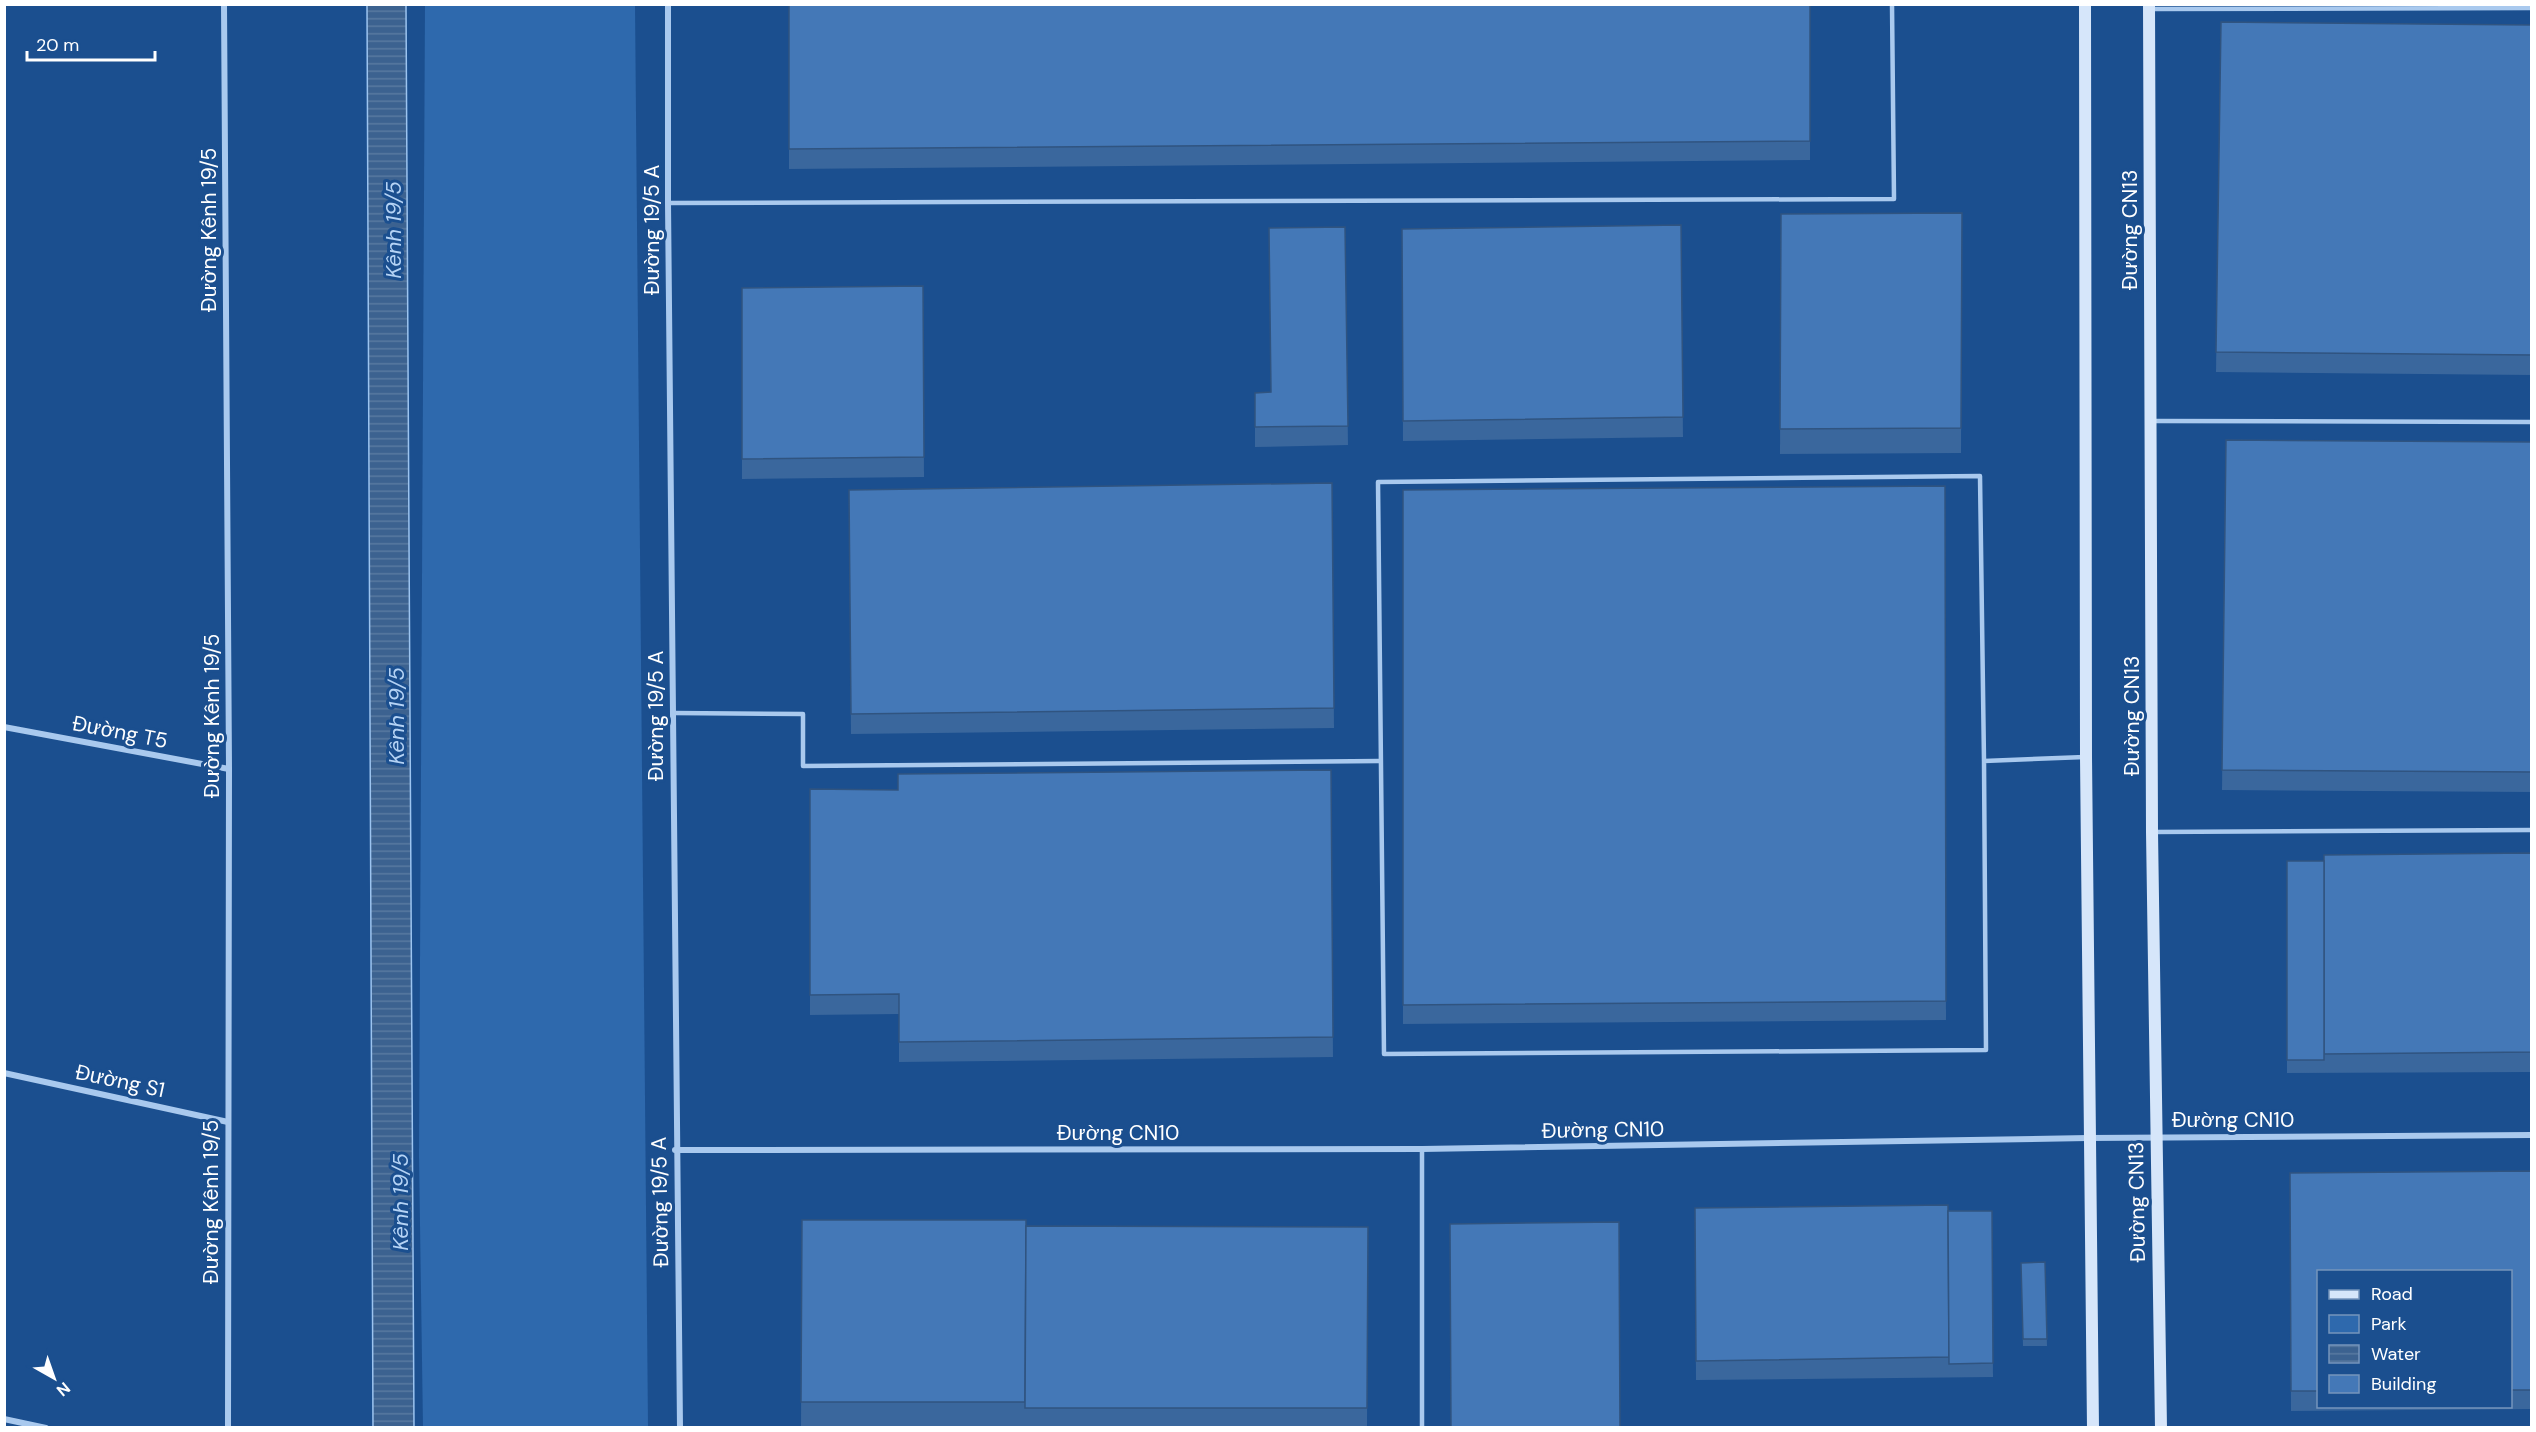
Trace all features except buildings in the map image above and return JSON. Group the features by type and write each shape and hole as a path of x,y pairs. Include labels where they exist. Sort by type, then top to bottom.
{"street":[{"name":"Đường Kênh 19/5","path":"224,4 229,769 228,1428"},
{"name":"Đường 19/5 A","path":"668,4 675,1150 680,1428"},
{"path":"2085,4 2088,1138 2093,1428"},
{"name":"Đường CN13","path":"2149,7 2152,832 2161,1428"},
{"name":"Đường T5","path":"4,727 229,769"},
{"name":"Đường S1","path":"4,1073 228,1122"},
{"name":"Đường CN10","path":"675,1150 1422,1149 2088,1138 2532,1135"},
{"path":"4,1419 46,1428"}],"lane":[{"path":"668,203 1894,199 1893,4"},
{"path":"2149,7 2532,8"},
{"path":"2150,421 2532,422"},
{"path":"1980,476 1984,761 1986,1050 1384,1054 1379,761 1378,482 1980,476"},
{"path":"673,713 803,714 803,766 1379,761"},
{"path":"1984,761 2086,758"},
{"path":"2152,832 2532,830"},
{"path":"1422,1149 1422,1428"}],"green space":[{"path":"425,5 635,5 648,1427 423,1427 419,1156"}],"water":[{"name":"Kênh 19/5","path":"367,5 406,5 414,1428 373,1427"}]}
